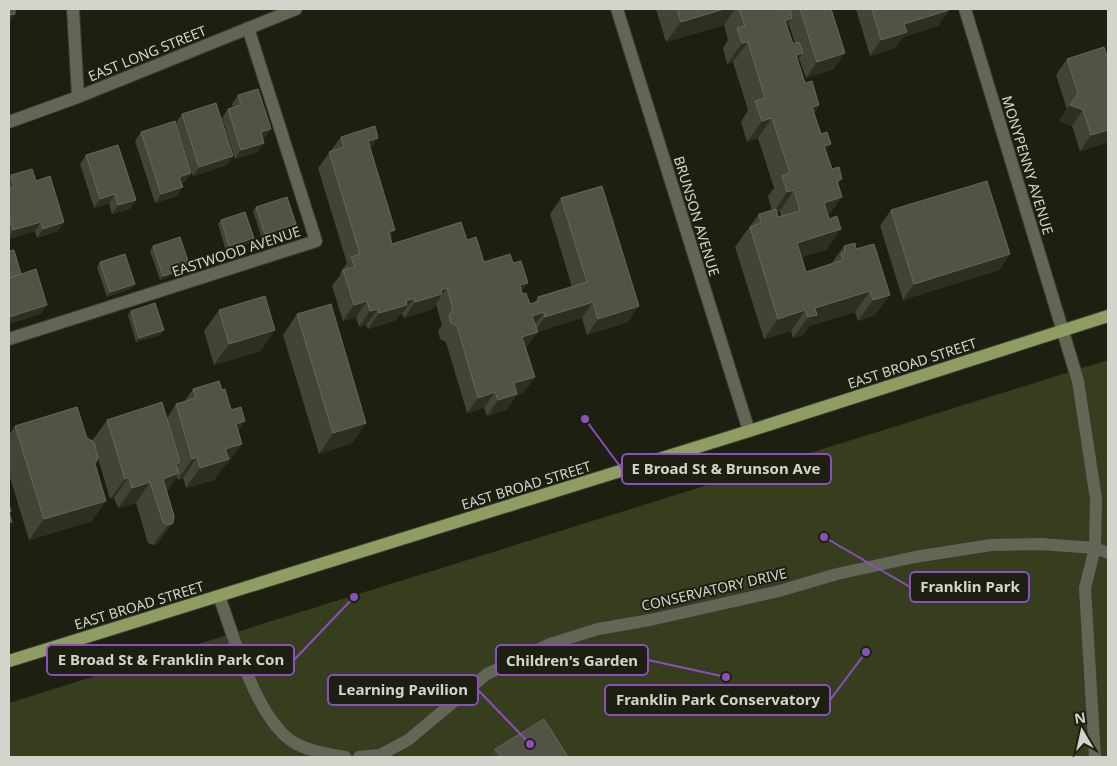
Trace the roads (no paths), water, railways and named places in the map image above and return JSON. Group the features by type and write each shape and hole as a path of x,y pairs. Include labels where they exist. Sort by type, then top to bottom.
{"main road":[{"name":"EAST BROAD STREET","path":"9,661 749,431 1108,316"}],"street":[{"path":"72,9 78,96"},
{"name":"EAST LONG STREET","path":"9,122 296,9"},
{"name":"BRUNSON AVENUE","path":"617,9 749,431"},
{"name":"MONYPENNY AVENUE","path":"965,9 1080,391 1096,499 1095,548 1085,588 1095,757"},
{"name":"EASTWOOD AVENUE","path":"9,339 316,241 248,28"},
{"name":"CONSERVATORY DRIVE","path":"359,757 380,755 408,740 487,674 550,644 598,629 752,597 837,574 915,557 991,545 1040,544 1095,548 1108,554"},
{"path":"219,596 249,677 274,723 294,742 324,754 345,757"}],"place":[{"name":"E Broad St & Brunson Ave","path":"585,419"},
{"name":"Franklin Park","path":"824,537"},
{"name":"E Broad St & Franklin Park Con","path":"354,597"},
{"name":"Franklin Park Conservatory","path":"866,652"},
{"name":"Children's Garden","path":"726,677"},
{"name":"Learning Pavilion","path":"530,744"}]}
